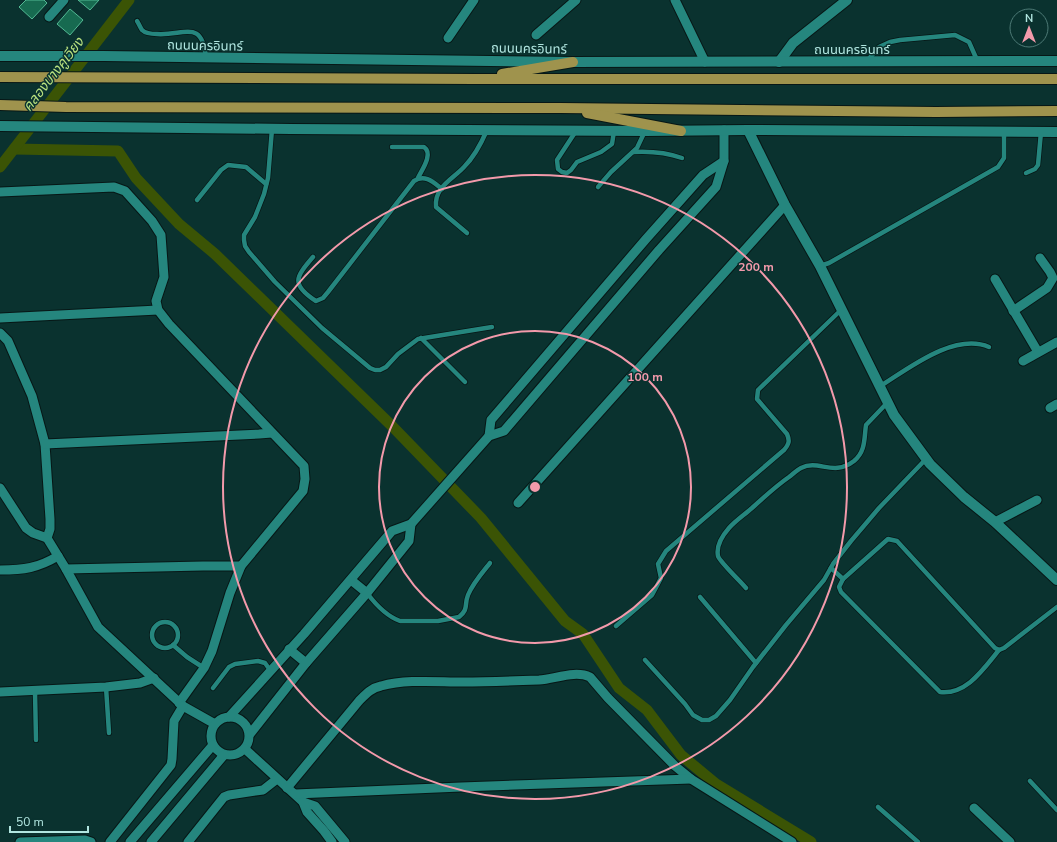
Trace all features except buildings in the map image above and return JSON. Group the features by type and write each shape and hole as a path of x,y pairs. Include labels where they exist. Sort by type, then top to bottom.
{"main road":[{"path":"779,62 793,43 847,0"},
{"name":"ถนนนครอินทร์","path":"0,56 573,62 1057,61"},
{"path":"474,79 573,62"},
{"path":"0,77 1057,79"},
{"path":"0,105 66,107 561,108 936,112 1057,111"},
{"path":"561,108 681,131"},
{"path":"0,126 614,131 748,130 1057,132"},
{"path":"748,130 785,205 820,266 894,415 925,460 1055,576"}],"street":[{"path":"448,38 474,0"},
{"path":"536,35 576,0"},
{"path":"675,0 705,62"},
{"path":"49,17 62,1"},
{"path":"229,717 304,634 392,531 411,524 489,436 504,432 659,250 716,187 724,161 724,130"},
{"path":"489,436 491,420 646,238 703,175 724,161"},
{"path":"0,192 114,187 125,191 152,221 161,235 164,276 156,301 158,310 169,324 304,466 305,479 303,491 241,566 230,593 212,651 204,668 181,704 174,721 171,765 110,842"},
{"path":"683,198 695,210"},
{"path":"518,503 785,205"},
{"path":"646,238 659,250"},
{"path":"1013,311 1048,288 1051,284 1053,278 1040,258"},
{"path":"994,279 1038,352"},
{"path":"0,318 158,310"},
{"path":"0,333 8,341 32,396 45,444 50,519 50,529 47,538"},
{"path":"1023,361 1057,342"},
{"path":"547,354 560,366"},
{"path":"45,444 251,435 272,432"},
{"path":"0,488 26,528 47,538 98,627 181,704 215,724"},
{"path":"995,522 1037,500"},
{"path":"250,734 306,663 367,593 408,541 411,524"},
{"path":"0,570 34,567 58,556"},
{"path":"66,569 241,566"},
{"path":"351,580 367,593"},
{"path":"290,649 306,663"},
{"path":"287,788 368,691 380,686 408,682 544,680 578,674 590,677 608,698 675,766 691,779 792,842"},
{"path":"0,692 106,687 140,683 154,678"},
{"path":"229,717 243,721 248,727 250,734 249,742 245,749 239,754 232,756 224,755 218,751 213,745 211,738 212,730 215,724 221,719 229,717"},
{"path":"130,842 213,745"},
{"path":"245,749 303,802 307,812 332,842"},
{"path":"151,842 224,755"},
{"path":"188,842 224,797 229,794 263,790 277,779"},
{"path":"295,794 691,779"},
{"path":"303,802 315,806 345,842"},
{"path":"974,808 1010,842"},
{"path":"20,842 85,840 91,842"}],"lane":[{"path":"137,22 146,33 151,34 166,35 189,31 195,32 202,40 206,58"},
{"path":"866,62 879,47 890,42 955,35 969,42 977,60"},
{"path":"272,129 264,194 255,217 244,235 244,240 248,252 290,297 322,328 370,368 380,370 386,367 402,350 421,338 492,327"},
{"path":"467,233 436,207 436,201 446,182 464,168 480,147 487,130"},
{"path":"576,130 557,160 558,169 562,172 567,173 577,162 602,152 612,144 614,131"},
{"path":"598,187 611,172 637,148 645,131"},
{"path":"820,266 998,167 1004,158 1004,131"},
{"path":"1026,173 1035,169 1038,165 1041,132"},
{"path":"313,257 300,273 297,280 298,284 303,290 316,301 323,298 328,292 414,181 418,178 427,157 427,149 424,147 392,147"},
{"path":"633,152 648,151 668,153 682,158"},
{"path":"197,200 221,170 228,164 246,167 266,184"},
{"path":"418,178 427,179 442,189"},
{"path":"616,626 652,595 662,578 658,564 666,551 784,450 789,439 787,434 757,399 758,390 841,310"},
{"path":"421,338 465,382"},
{"path":"879,387 927,358 950,347 974,343 989,347"},
{"path":"746,588 718,558 718,546 729,528 776,487 802,467 812,465 834,469 843,467 854,461 863,448 866,438 866,425 887,403"},
{"path":"645,660 685,704 693,715 702,720 709,720 716,716 730,700 756,662 824,580 831,568 878,508 925,460"},
{"path":"999,650 995,648 894,539 888,539 843,579 839,587 841,592 940,692 952,692 959,690 974,679 999,650 1057,607"},
{"path":"367,593 377,606 394,619 400,621 438,621 460,617 467,608 468,596 476,581 490,564"},
{"path":"831,568 843,579"},
{"path":"700,597 756,662"},
{"path":"162,622 167,622 176,627 178,637 177,642 174,645 169,648 164,648 155,643 152,634 157,625 162,622"},
{"path":"174,645 187,657 204,668"},
{"path":"213,688 229,667 235,664 258,661 264,663 270,670"},
{"path":"106,687 108,733"},
{"path":"35,691 36,740"},
{"path":"1030,781 1057,810"},
{"path":"878,807 918,842"}],"waterway":[{"name":"คลองบางคูเวียง","path":"0,167 129,0"},
{"path":"14,149 118,151 136,178 179,224 215,254 392,426 481,518 565,621 583,634 619,688 647,710 681,755 716,784 811,842"}]}
